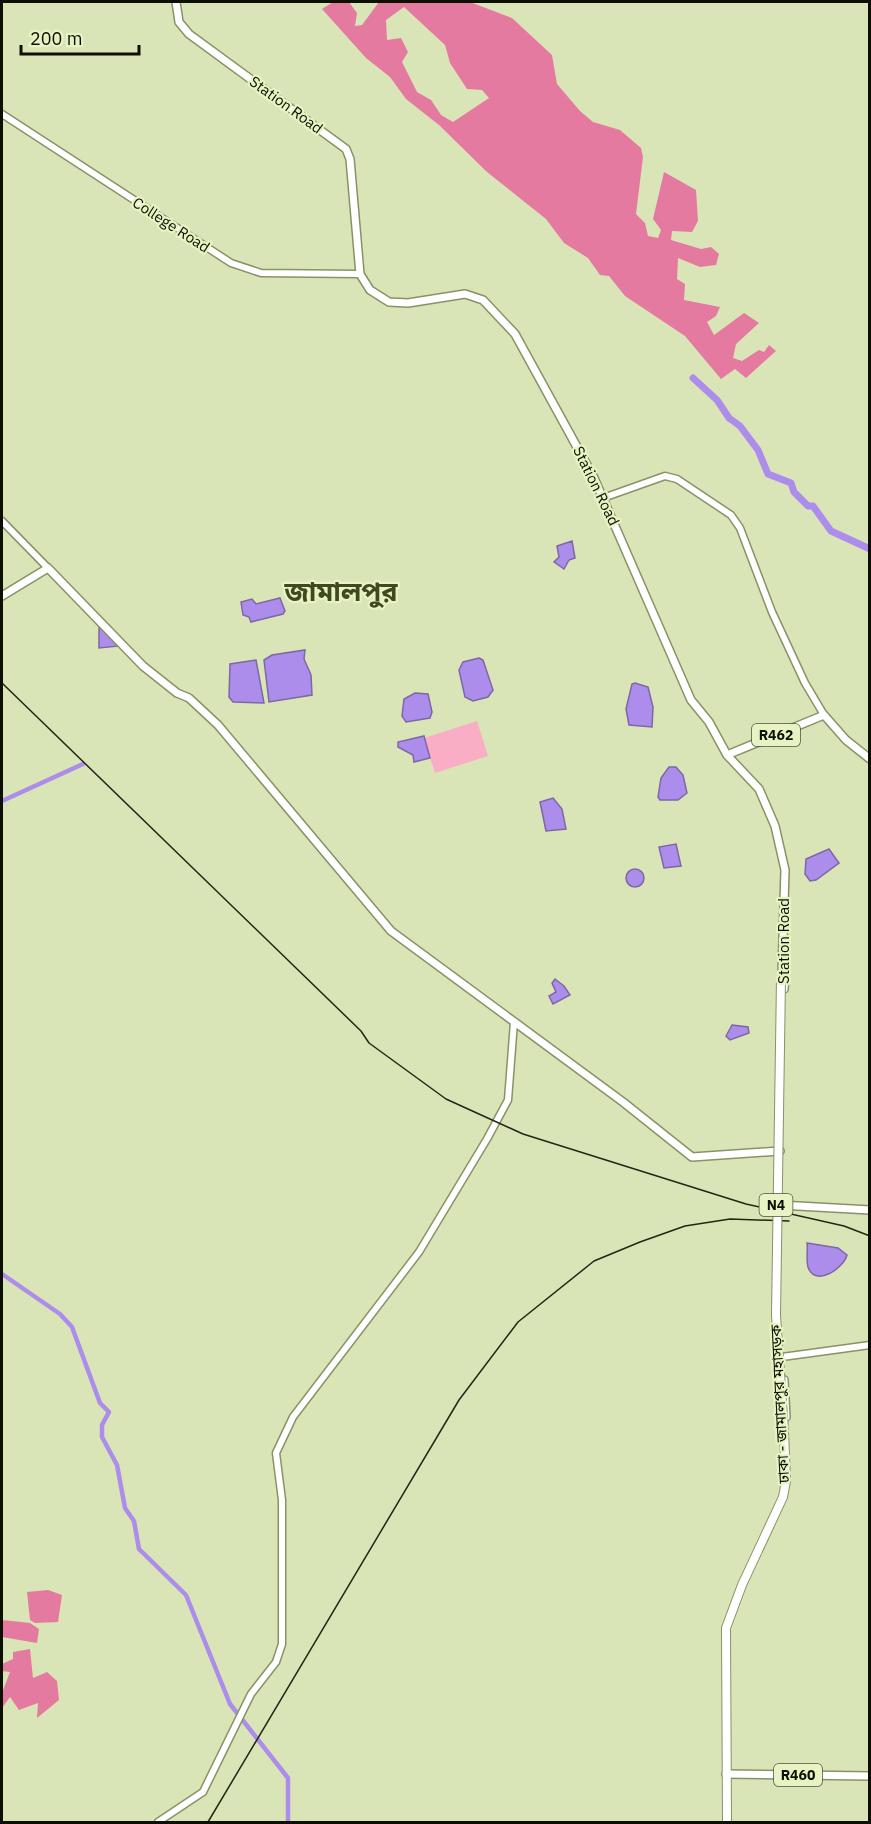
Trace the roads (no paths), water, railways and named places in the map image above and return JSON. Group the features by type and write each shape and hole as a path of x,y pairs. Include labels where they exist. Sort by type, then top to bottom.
{"highway":[{"name":"ঢাকা - জামালপুর মহাসড়ক","path":"727,1822 724,1665 726,1628 742,1585 783,1497 786,1481 776,1315 782,976"}],"main road":[{"name":"Station Road","path":"176,2 179,22 189,34 346,149 350,159 360,274 370,290 389,302 408,303 465,294 483,300 515,334 603,498 691,700 709,722 727,754 759,789 781,847 785,870 779,1317 786,1409 784,1431"},
{"name":"College Road","path":"2,114 231,263 261,273 360,274"},
{"path":"603,498 665,476 677,479 731,515 740,528 772,612 805,683 825,715 846,740 870,759"},
{"path":"2,521 143,666 177,693 189,698 218,725 391,931 623,1102 692,1157 780,1151"},
{"path":"2,596 48,568"},
{"name":"R462","path":"727,754 825,715"},
{"path":"158,1822 203,1792 237,1727 251,1694 276,1662 282,1644 282,1500 276,1453 284,1433 293,1417 418,1252 488,1140 508,1100 514,1022"},
{"path":"780,1205 870,1210"},
{"path":"782,1357 870,1345"},
{"name":"R460","path":"726,1774 870,1776"}],"waterway":[{"path":"693,378 717,400 729,418 740,426 758,450 768,474 791,483 794,492 808,506 813,506 831,531 870,549"},
{"path":"2,801 83,764"},
{"path":"2,1274 60,1314 72,1327 100,1403 109,1412 102,1425 102,1437 117,1465 125,1508 134,1521 139,1549 186,1595 230,1704 288,1778 288,1822"}],"railway":[{"path":"2,683 361,1031 369,1043 446,1099 523,1134 746,1204 844,1226 870,1236"},
{"path":"208,1822 459,1400 518,1322 594,1261 640,1242 685,1226 730,1219 789,1221"}],"district":[{"name":"জামালপুর","path":"341,592"}]}
